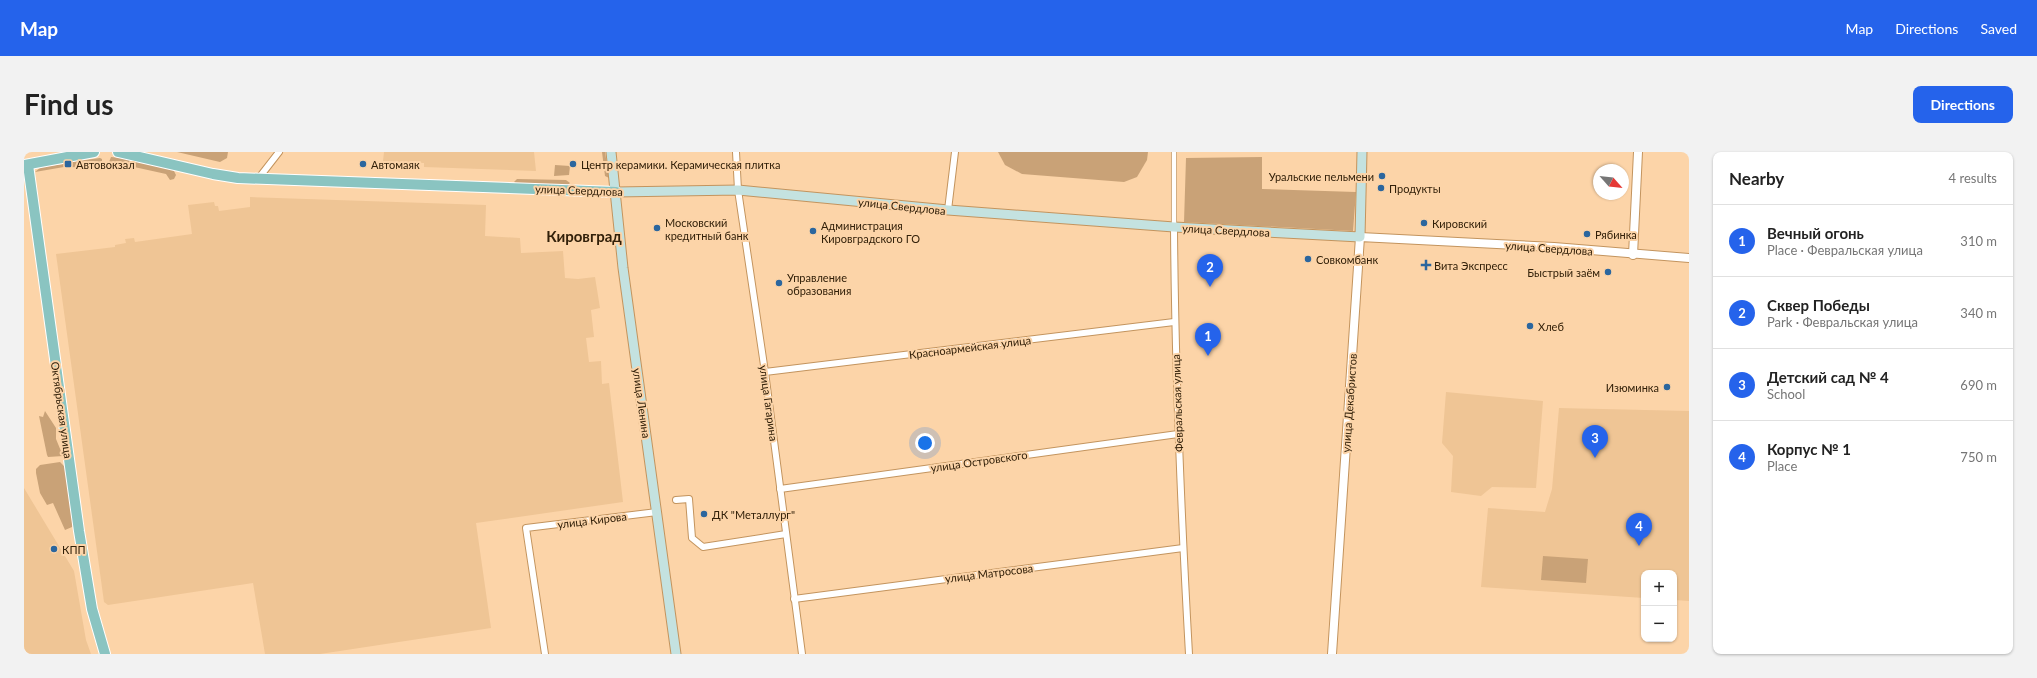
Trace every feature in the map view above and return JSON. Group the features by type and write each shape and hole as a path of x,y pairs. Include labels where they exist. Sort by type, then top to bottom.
{"main road":[{"path":"26,165 94,152"},
{"name":"улица Свердлова","path":"118,152 213,174 258,179 616,192 738,190 948,210 1174,227 1360,237"},
{"name":"улица Ленина","path":"611,152 623,268 676,654"},
{"name":"улица Декабристов","path":"1360,237 1362,152"},
{"name":"Октябрьская улица","path":"26,165 81,538 94,616 105,654"}],"street":[{"path":"258,179 279,152"},
{"name":"улица Гагарина","path":"736,152 738,190 765,372 802,654"},
{"path":"948,210 955,152"},
{"name":"Февральская улица","path":"1174,152 1174,322 1183,548 1189,654"},
{"path":"1633,255 1638,152"},
{"name":"улица Свердлова","path":"1360,237 1554,247 1633,255 1689,258"},
{"name":"улица Декабристов","path":"1332,654 1360,237"},
{"name":"Красноармейская улица","path":"765,372 1174,322"},
{"name":"улица Островского","path":"780,489 1178,434"},
{"path":"676,500 688,500 692,538 703,547 786,534"},
{"name":"улица Кирова","path":"546,654 526,528 657,512"},
{"name":"улица Матросова","path":"794,599 1183,548"}],"shaded area":[{"path":"177,152 228,152 227,158 220,162"},
{"path":"384,152 534,152 536,171 424,167 424,163 385,163 383,161"},
{"path":"602,152 605,152 609,178 605,176"},
{"path":"998,152 1148,152 1147,160 1137,177 1124,182 1022,174 1005,165"},
{"path":"111,157 173,169 176,175 174,179 170,180 166,174 116,163 113,165 109,162"},
{"path":"1262,157 1262,189 1356,192 1353,231 1184,222 1186,158"},
{"path":"102,159 102,169 71,167 70,162"},
{"path":"64,164 64,167 35,172 41,167"},
{"path":"555,165 570,166 569,175 554,176"},
{"path":"517,179 566,180 570,183 568,185 517,184 514,182"},
{"path":"250,197 486,205 485,236 520,238 521,253 563,251 565,278 578,279 595,277 600,308 591,310 594,337 586,338 589,362 601,361 602,384 609,383 623,502 476,523 491,628 320,654 265,654 253,583 108,605 104,602 56,254 115,247 115,245 126,243 125,239 134,238 135,242 192,234 188,205 214,202 215,206 218,206 219,211 250,207"},
{"path":"1446,392 1543,401 1536,488 1492,487 1481,496 1451,492 1453,456 1442,443"},
{"path":"1559,408 1689,411 1689,601 1677,600 1677,570 1641,570 1641,598 1481,587 1488,508 1545,512 1552,489"},
{"path":"45,411 56,428 56,439 63,456 48,457 47,455 39,416 43,417"},
{"path":"60,462 65,467 73,523 72,527 65,530 53,503 47,505 40,493 36,473 36,469 40,465"},
{"path":"24,488 74,571 86,640 91,654 24,654"},
{"path":"1543,556 1588,559 1586,583 1541,580"}],"place":[{"name":"Автовокзал","path":"68,164"},
{"name":"Автомаяк","path":"363,164"},
{"name":"Центр керамики. Керамическая плитка","path":"573,164"},
{"name":"Уральские пельмени","path":"1382,176"},
{"name":"Продукты","path":"1381,188"},
{"name":"Кировский","path":"1424,223"},
{"name":"Московский кредитный банк","path":"657,228"},
{"name":"Администрация Кировградского ГО","path":"813,231"},
{"name":"Рябинка","path":"1587,234"},
{"name":"Совкомбанк","path":"1308,259"},
{"name":"Вита Экспресс","path":"1426,265"},
{"name":"Быстрый заём","path":"1608,272"},
{"name":"Управление образования","path":"779,283"},
{"name":"Сквер Победы","path":"1210,287"},
{"name":"Хлеб","path":"1530,326"},
{"name":"Вечный огонь","path":"1208,356"},
{"name":"Изюминка","path":"1667,387"},
{"name":"Детский сад № 4","path":"1595,458"},
{"name":"ДК \"Металлург\"","path":"704,514"},
{"name":"Корпус № 1","path":"1639,546"},
{"name":"КПП","path":"54,549"}],"district":[{"name":"Кировград","path":"584,236"}]}
